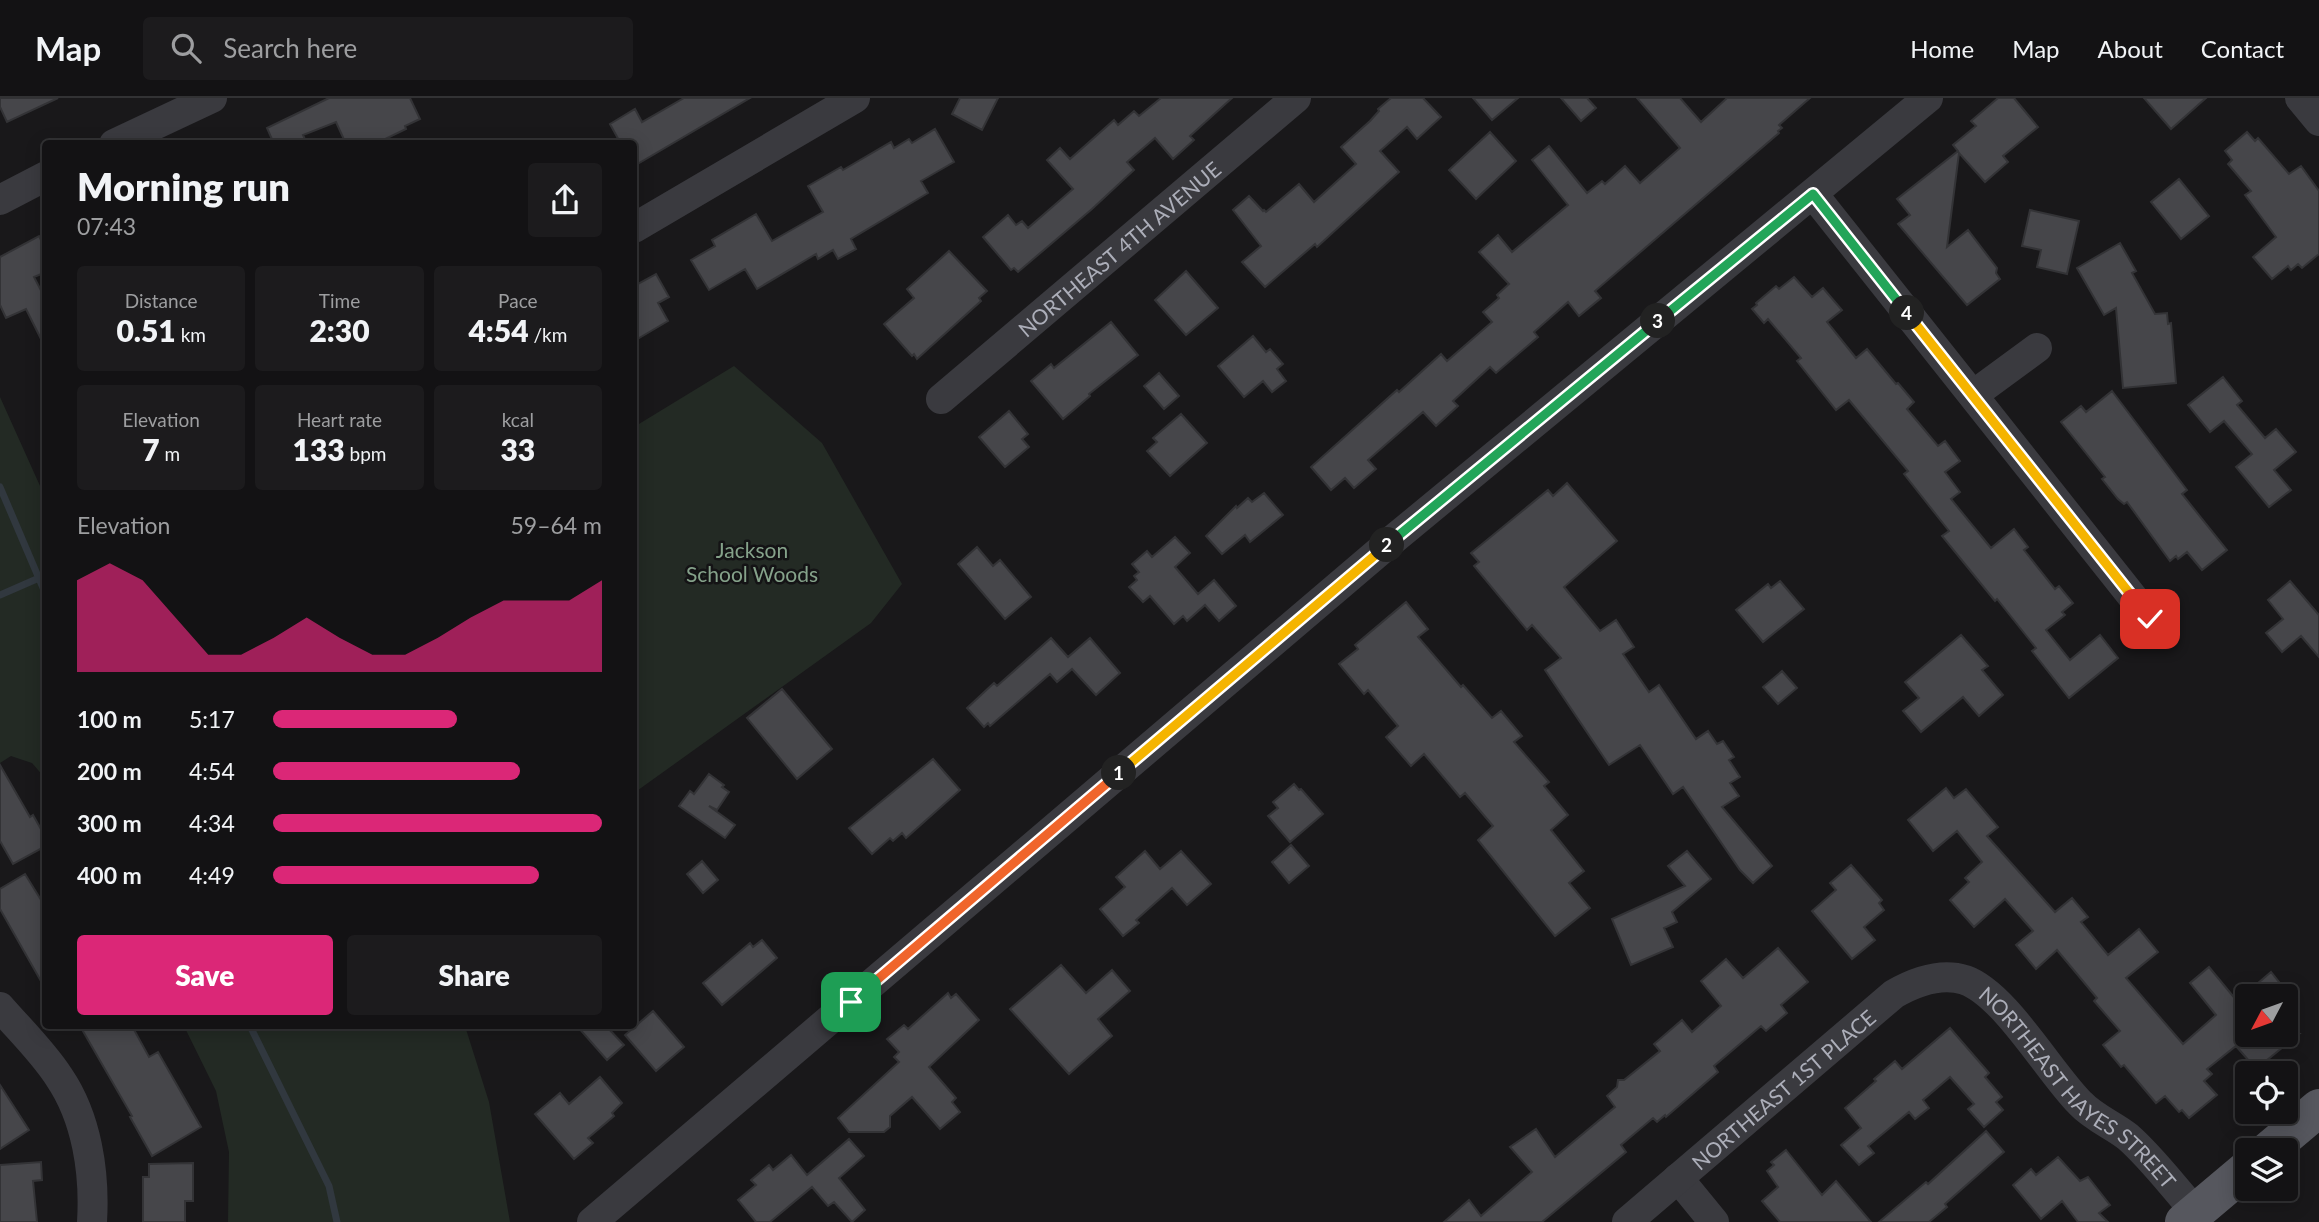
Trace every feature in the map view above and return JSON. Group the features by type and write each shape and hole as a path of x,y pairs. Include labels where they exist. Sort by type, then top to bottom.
{"main road":[{"path":"2283,1138 2319,1108"},
{"path":"2190,1217 2235,1179"}],"street":[{"path":"123,140 212,98"},
{"path":"637,226 855,98"},
{"name":"NORTHEAST 4TH AVENUE","path":"941,399 1296,98"},
{"path":"592,1222 1395,538 1928,98"},
{"path":"2300,98 2319,121"},
{"path":"0,200 42,178"},
{"path":"1813,194 2150,619"},
{"path":"1973,396 2037,348"},
{"name":"NORTHEAST 1ST PLACE","path":"1627,1222 1894,994 1930,978 1949,978"},
{"name":"NORTHEAST HAYES STREET","path":"1949,978 1964,980 1994,998 2079,1103 2136,1144 2190,1217"},
{"path":"0,1007 53,1068 72,1100 85,1136 90,1164 92,1222"},
{"path":"1678,1178 1714,1222"}],"green space":[{"name":"Jackson School Woods","path":"734,366 822,443 902,584 871,623 637,791 637,425"},
{"path":"0,397 42,490 42,775 32,763 11,756 0,763"},
{"path":"185,1029 466,1029 489,1102 510,1222 228,1222 229,1152 216,1091"}],"building":[{"path":"0,98 58,98 7,122 0,107"},
{"path":"329,98 410,98 420,119 383,140 344,140 336,122 303,135 305,140 272,140 267,128"},
{"path":"684,98 750,98 637,164 637,140 619,140 610,124 635,109 642,122"},
{"path":"960,98 998,98 982,130 952,114"},
{"path":"1161,98 1232,98 1190,136 1194,140 1173,159 1155,138 1127,162 1134,170 1092,209 1018,272 1014,268 1011,270 983,237 1008,215 1016,225 1022,221 1028,228 1073,189 1047,160 1060,148 1070,159 1114,120 1118,125 1134,111 1139,116"},
{"path":"1391,98 1423,98 1441,117 1417,139 1407,127 1380,151 1399,172 1317,247 1315,244 1265,287 1242,262 1261,246 1233,210 1249,196 1266,212 1299,184 1314,202 1356,164 1341,147"},
{"path":"1473,98 1518,98 1492,120"},
{"path":"1561,98 1587,98 1596,108 1581,121"},
{"path":"1637,98 1680,98 1701,122 1727,98 1810,98 1779,125 1782,128 1779,133 1595,291 1601,298 1579,316 1568,302 1534,332 1538,337 1496,373 1490,367 1453,401 1458,406 1436,426 1423,412 1368,460 1376,469 1354,488 1345,478 1331,490 1311,467 1441,354 1447,361 1492,322 1483,312 1499,298 1497,295 1509,284 1479,252 1498,235 1512,252 1568,205 1532,160 1549,146 1587,193 1602,181 1605,184 1625,166 1640,183 1680,148"},
{"path":"1998,98 2014,98 2038,127 2003,156 2008,162 1985,182 1959,153 1947,247 1968,230 1997,268 1996,273 2000,279 1967,305 1898,224 1910,215 1897,199 1958,151 1953,145 1976,126 1971,121"},
{"path":"2144,98 2206,98 2171,129"},
{"path":"935,129 954,162 921,181 928,193 851,239 856,249 838,259 833,250 818,259 816,254 757,289 745,269 709,290 691,260 715,246 712,240 756,214 772,241 823,212 808,186 841,167 843,170 891,142 894,148 909,139 912,143"},
{"path":"1490,132 1516,161 1476,199 1449,170"},
{"path":"2247,132 2255,141 2258,138 2289,174 2301,166 2319,191 2319,254 2302,268 2298,264 2291,270 2288,266 2272,279 2253,257 2276,237 2245,195 2251,191 2228,164 2232,160 2225,151"},
{"path":"2179,179 2209,216 2181,239 2151,202"},
{"path":"2030,210 2079,221 2067,274 2037,267 2041,250 2022,246"},
{"path":"39,236 42,242 42,274 34,277 42,292 42,341 26,309 6,318 0,305 0,257"},
{"path":"2120,243 2136,271 2132,273 2155,314 2167,313 2168,324 2171,323 2176,383 2123,388 2116,308 2104,315 2077,268"},
{"path":"949,251 987,291 979,298 981,301 917,359 884,324 914,298 907,289"},
{"path":"1186,271 1218,308 1186,335 1155,300"},
{"path":"656,274 669,297 658,303 668,321 637,339 637,284"},
{"path":"1794,277 1812,297 1823,288 1842,310 1827,322 1856,358 1867,349 1914,402 1907,409 1938,446 1945,441 1960,461 1945,472 1960,492 1951,499 1991,548 2014,529 2028,547 2024,550 2055,589 2059,586 2073,603 2062,612 2065,615 2046,630 2070,660 2100,635 2118,658 2069,698 2032,651 2036,648 1942,536 1949,531 1904,474 1908,471 1849,400 1836,410 1797,361 1801,358 1768,319 1764,323 1752,309 1776,286 1779,289"},
{"path":"1111,322 1138,355 1089,394 1090,396 1063,419 1031,381 1051,364 1054,368"},
{"path":"1253,336 1266,352 1270,349 1283,364 1277,369 1286,381 1272,392 1263,381 1244,397 1218,366"},
{"path":"1159,373 1179,396 1164,409 1144,386"},
{"path":"2223,377 2242,401 2237,405 2265,438 2276,429 2296,452 2274,470 2291,490 2269,507 2236,467 2252,454 2224,421 2210,432 2188,405"},
{"path":"2112,391 2187,490 2182,494 2227,550 2202,570 2187,552 2170,561 2127,502 2124,504 2118,499 2102,479 2105,477 2061,422 2081,406 2086,412"},
{"path":"1009,411 1028,434 1022,439 1029,447 1005,467 979,437"},
{"path":"1181,414 1207,443 1170,476 1147,451 1157,442 1153,438"},
{"path":"1567,483 1617,541 1564,587 1600,631 1616,620 1634,647 1623,654 1649,692 1659,685 1696,739 1708,731 1717,744 1723,741 1734,757 1729,760 1740,777 1730,783 1739,796 1722,807 1772,866 1753,883 1740,870 1683,787 1673,794 1640,745 1609,765 1545,670 1561,658 1532,625 1527,630 1474,566 1479,562 1471,553 1548,490 1553,496"},
{"path":"1264,493 1283,515 1250,542 1245,535 1222,554 1206,536 1236,506 1237,508 1248,498 1252,502"},
{"path":"1175,537 1190,553 1175,567 1198,594 1214,580 1236,606 1219,621 1205,605 1187,621 1183,616 1174,624 1150,596 1143,602 1129,587 1137,580 1134,576 1139,572 1132,564 1147,551 1152,557"},
{"path":"977,547 993,566 1000,560 1031,597 1005,619 958,564"},
{"path":"1780,581 1804,609 1763,642 1736,610 1768,584 1771,588"},
{"path":"2290,581 2319,615 2319,657 2301,636 2282,652 2266,633 2283,619 2268,600"},
{"path":"1406,602 1428,629 1418,637 1492,718 1501,711 1522,736 1514,742 1549,782 1544,786 1568,815 1551,830 1584,871 1569,883 1590,908 1555,936 1478,840 1493,826 1465,793 1460,797 1424,754 1411,766 1386,737 1398,726 1368,690 1364,694 1339,664 1358,649 1355,645"},
{"path":"1961,635 1988,666 1982,670 2003,695 1979,716 1963,697 1921,732 1903,711 1919,698 1905,682"},
{"path":"1051,638 1068,657 1090,638 1120,673 1096,695 1072,669 1057,682 1050,674 990,726 988,723 984,727 967,708 994,683 997,686"},
{"path":"1782,671 1797,688 1778,704 1763,687"},
{"path":"782,689 832,749 797,779 747,718"},
{"path":"933,759 960,790 906,838 902,833 893,841 890,838 872,854 849,828"},
{"path":"0,765 30,817 33,815 42,831 42,848 13,864 0,841"},
{"path":"709,774 729,792 717,810 709,806 735,825 725,838 679,806 690,791 694,794"},
{"path":"1294,784 1323,814 1290,842 1268,816 1278,808 1273,802"},
{"path":"1946,788 1954,798 1966,789 1998,827 1987,836 2055,912 2072,898 2088,917 2081,922 2108,955 2139,929 2158,952 2126,978 2183,1044 2216,1015 2190,983 2209,967 2235,999 2235,1047 2207,1069 2212,1074 2204,1081 2217,1095 2189,1118 2182,1110 2179,1112 2165,1096 2156,1103 2103,1045 2120,1031 2094,1001 2097,998 2057,950 2036,969 2016,945 2033,931 2005,899 1974,927 1950,900 1969,882 1965,878 1982,862 1957,831 1933,851 1908,820"},
{"path":"1291,845 1309,866 1289,883 1272,862"},
{"path":"1145,851 1160,869 1181,851 1211,884 1187,905 1172,888 1136,920 1139,923 1123,936 1100,909 1125,887 1116,877"},
{"path":"1687,851 1711,879 1672,912 1677,922 1664,928 1673,947 1631,965 1612,919 1685,886 1668,866"},
{"path":"702,861 718,880 703,893 687,874"},
{"path":"1851,865 1882,900 1879,903 1884,910 1864,927 1875,940 1852,959 1812,911 1836,890 1830,883"},
{"path":"25,874 42,902 42,983 0,909 0,889"},
{"path":"762,940 777,958 722,1005 703,983 750,943 753,947"},
{"path":"1778,948 1808,982 1781,1005 1787,1013 1766,1031 1761,1026 1714,1066 1718,1072 1666,1117 1665,1115 1657,1122 1653,1118 1621,1145 1626,1152 1542,1222 1444,1222 1469,1200 1481,1216 1532,1172 1510,1147 1536,1129 1555,1157 1615,1107 1607,1096 1617,1087 1618,1080 1624,1080 1660,1051 1654,1044 1682,1020 1692,1032 1721,1006 1701,981 1726,959 1743,978"},
{"path":"1061,965 1086,993 1112,970 1130,991 1098,1019 1112,1036 1069,1074 1010,1009"},
{"path":"2271,972 2280,984 2257,984"},
{"path":"948,993 951,998 956,994 979,1020 929,1067 956,1098 952,1102 960,1112 940,1129 912,1097 890,1116 890,1127 884,1132 849,1132 838,1118 899,1062 894,1057 899,1052 887,1039 904,1025 908,1029"},
{"path":"653,1011 684,1047 656,1071 625,1035 632,1029 637,1029 637,1025"},
{"path":"1950,1028 1989,1073 1985,1077 2002,1097 1996,1102 2003,1110 1984,1127 1968,1109 1974,1104 1950,1077 1923,1100 1929,1108 1915,1119 1909,1112 1868,1146 1874,1153 1859,1165 1841,1145 1861,1128 1845,1108 1895,1061 1902,1069"},
{"path":"82,1029 134,1029 149,1057 158,1052 201,1127 152,1156 130,1117 132,1116"},
{"path":"580,1029 609,1029 624,1045 607,1060"},
{"path":"2237,1047 2283,1047 2266,1061 2249,1061"},
{"path":"600,1077 622,1103 612,1113 614,1116 588,1138 593,1143 574,1159 535,1114 560,1093 569,1104"},
{"path":"0,1085 29,1130 0,1149"},
{"path":"1986,1131 2004,1152 1945,1204 1947,1207 1929,1222 1879,1222 1926,1182 1928,1184"},
{"path":"849,1139 864,1156 839,1178 865,1210 852,1222 834,1202 828,1206 812,1187 770,1222 756,1222 738,1200 756,1185 751,1180 769,1165 773,1170 791,1155 807,1175"},
{"path":"1786,1150 1822,1195 1836,1181 1871,1222 1780,1222 1762,1201 1778,1187 1767,1171 1774,1165 1771,1162"},
{"path":"2058,1157 2080,1181 2088,1177 2110,1205 2099,1213 2108,1222 2078,1222 2062,1201 2041,1219 2013,1185 2031,1169 2036,1175"},
{"path":"41,1162 42,1180 33,1181 37,1222 0,1222 0,1165"},
{"path":"193,1163 193,1201 185,1201 185,1222 143,1222 143,1177 149,1177 149,1164"}],"waterway":[{"path":"0,487 42,586"},
{"path":"0,595 39,578"},
{"path":"251,1029 329,1186 337,1222"}],"route":[{"path":"851,1002 1395,538 1813,194 2150,619"}]}
